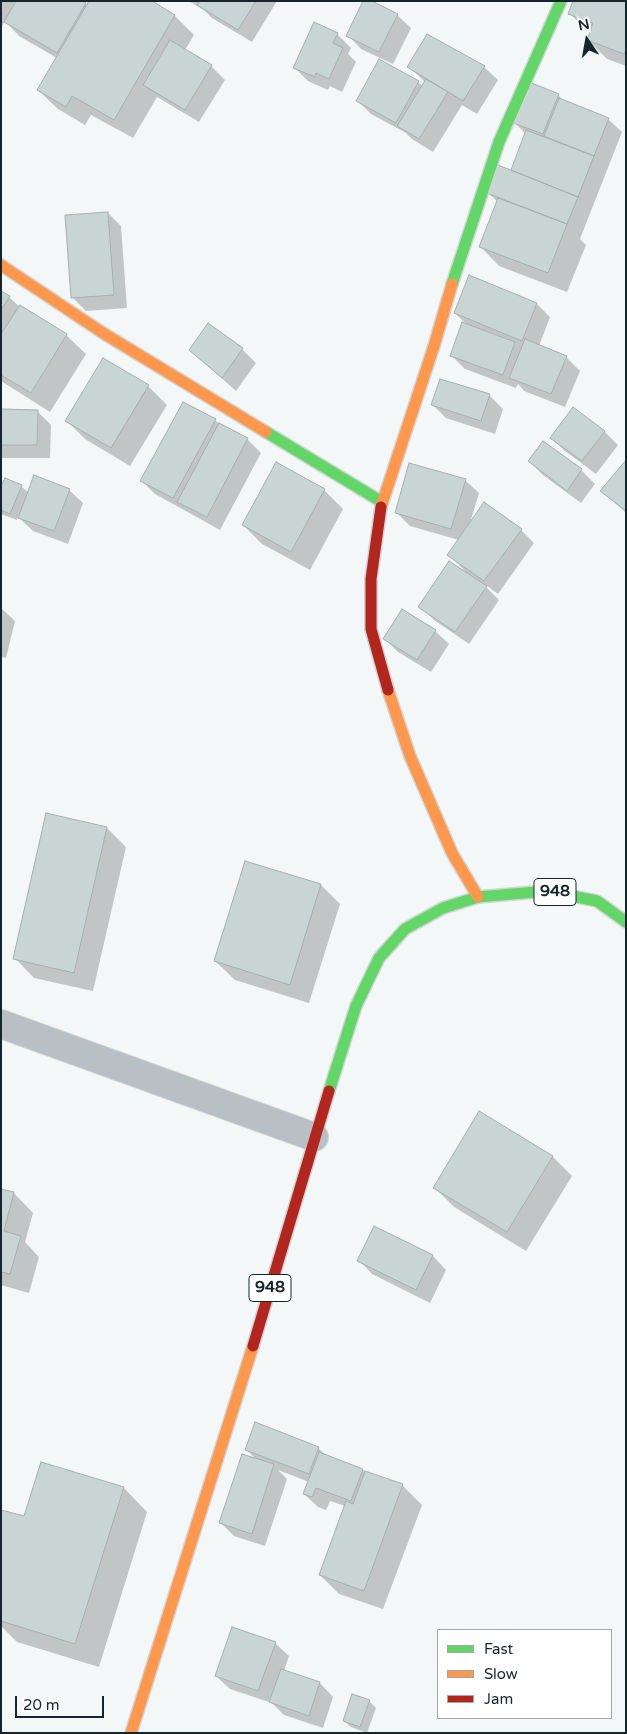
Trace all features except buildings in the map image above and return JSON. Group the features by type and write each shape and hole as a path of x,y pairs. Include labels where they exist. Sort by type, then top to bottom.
{"street":[{"path":"478,898 452,853 410,756 388,691 371,629 370,579 382,502 434,346 465,242 499,142 561,1"},
{"path":"1,265 103,333 382,502"},
{"name":"948","path":"131,1733 245,1372 314,1137 356,1006 378,958 405,929 444,908 478,898 547,891 597,902 626,922"},
{"path":"1,1024 314,1137"}],"traffic: fast":[{"path":"452,284 499,142 561,1"},
{"path":"266,432 382,502"},
{"path":"329,1091 356,1006 379,958 405,929 443,908 478,897 547,891 597,901 626,922"}],"traffic: slow":[{"path":"1,265 103,333 266,432"},
{"path":"381,507 434,346 452,284"},
{"path":"388,690 410,756 452,853 478,897"},
{"path":"131,1733 253,1346"}],"traffic: jam":[{"path":"381,507 371,579 371,629 388,690"},
{"path":"253,1346 329,1091"}]}
